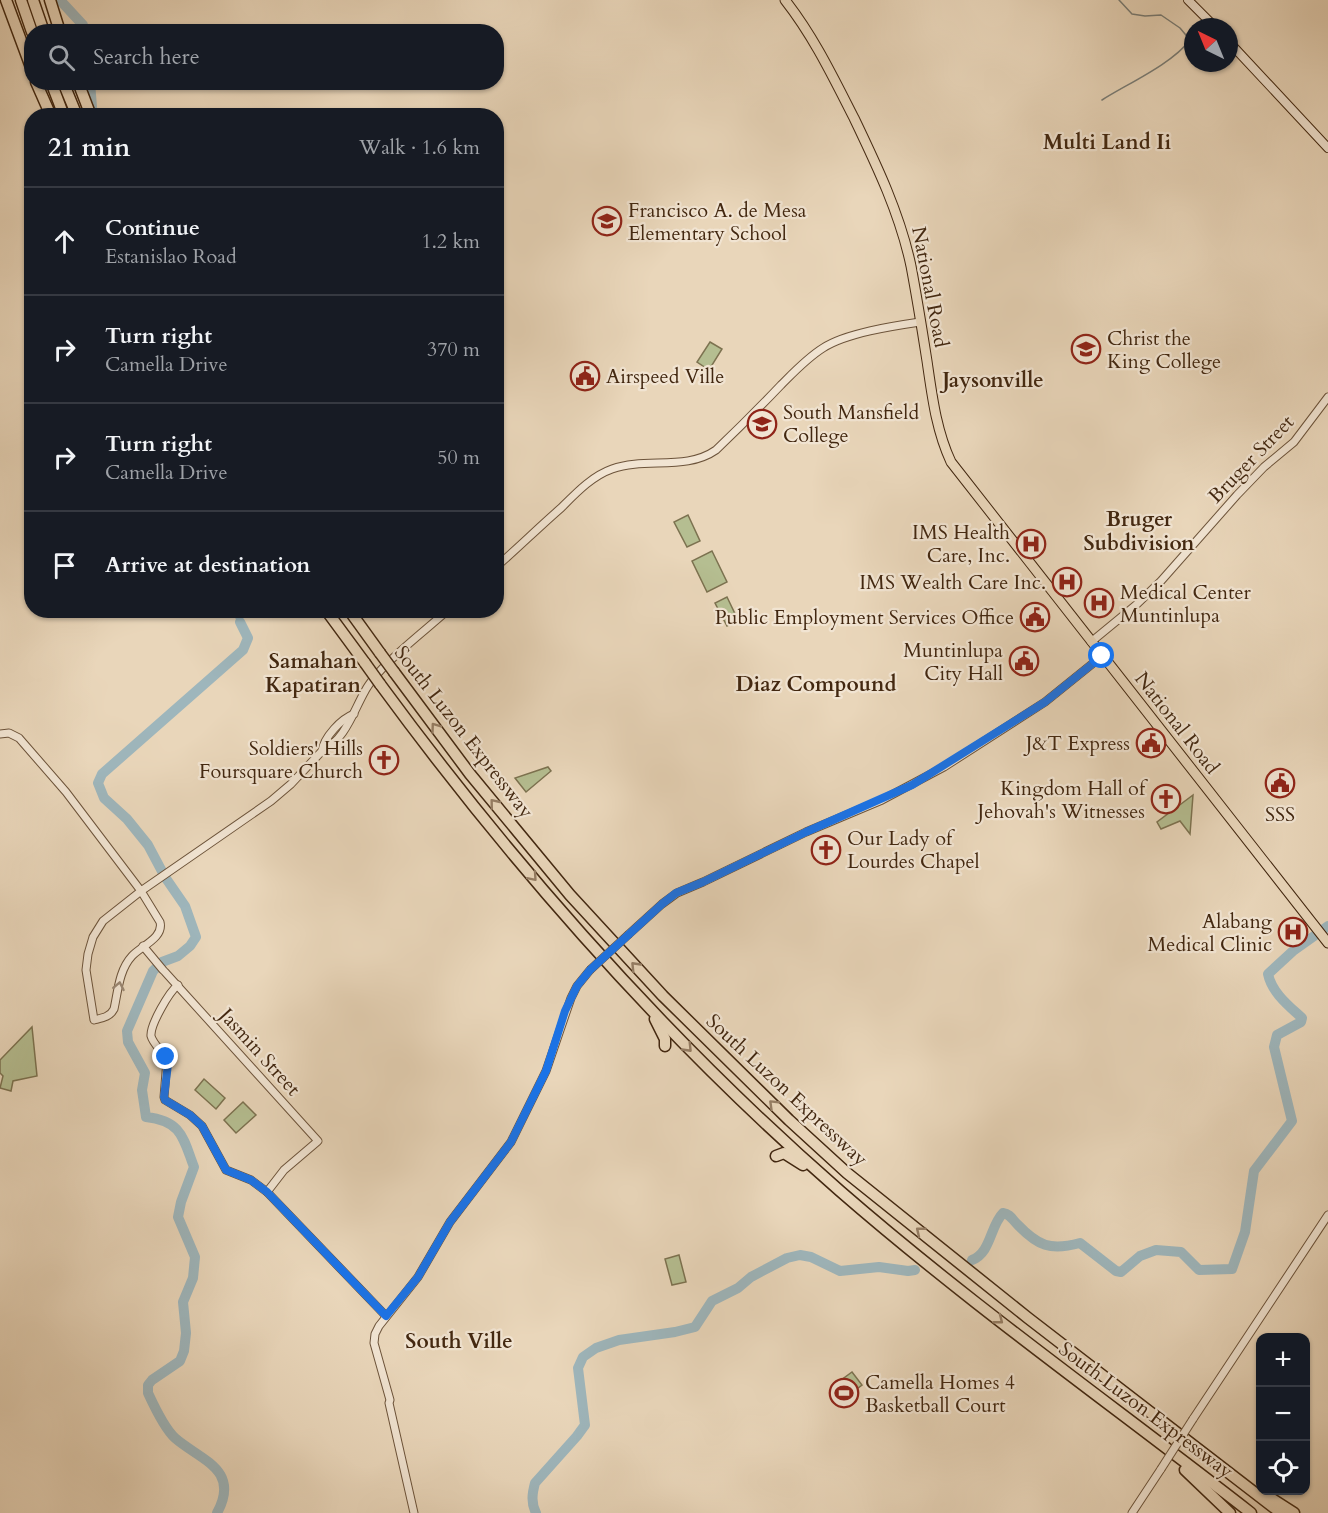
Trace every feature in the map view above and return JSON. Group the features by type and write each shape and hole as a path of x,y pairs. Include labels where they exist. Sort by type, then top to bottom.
{"highway":[{"path":"6,0 24,48"},
{"path":"21,0 29,24"},
{"path":"33,0 41,24"},
{"path":"50,0 58,24"},
{"name":"National Road","path":"785,0 823,57 884,182 904,237 935,415 951,462 1322,935"},
{"path":"40,90 47,108"},
{"path":"54,90 61,108"},
{"path":"66,90 73,108"},
{"path":"81,90 88,108"},
{"name":"South Luzon Expressway","path":"332,618 430,751 526,869 612,968 729,1089 840,1191 953,1283 1251,1513"},
{"name":"South Luzon Expressway","path":"355,618 470,774 570,895 663,996 789,1120 847,1173 1281,1513"},
{"path":"648,1005 665,1039 665,1046"},
{"path":"776,1156 784,1153 795,1159 840,1191"},
{"path":"1148,1435 1230,1513"},
{"path":"1233,1476 1294,1513"}],"main road":[{"path":"1188,0 1206,18"},
{"path":"1238,52 1328,148"}],"street":[{"path":"504,560 603,473 634,464 702,458 716,450 793,374 833,342 920,322"},
{"name":"Bruger Street","path":"1091,642 1136,606 1161,581 1237,495 1294,441 1328,397"},
{"path":"0,734 14,735 23,742 66,792 141,891 161,926 159,933 130,957 124,966 112,1012 102,1018 94,1020 86,970 93,937 103,921 141,891 170,870 280,794 322,750 329,747 347,726 365,690 375,677 439,618"},
{"path":"414,1513 390,1400 374,1343 377,1331 386,1316 418,1277 450,1222 511,1142 546,1071 577,986 590,970 676,893 806,832 882,800 936,771 1045,702 1102,656"},
{"name":"Jasmin Street","path":"143,946 318,1141 285,1170 267,1192"},
{"path":"178,986 166,998 152,1031 153,1041 167,1060 165,1100 190,1115 202,1126 226,1170 251,1180 267,1192 386,1316"},
{"path":"1132,1513 1328,1215"}],"green space":[{"path":"710,342 722,349 709,370 697,362"},
{"path":"688,515 700,541 687,547 674,522"},
{"path":"712,551 727,582 707,592 692,561"},
{"path":"727,597 738,620 727,626 715,603"},
{"path":"548,767 551,771 526,792 515,778"},
{"path":"1193,795 1190,834 1180,821 1161,829 1157,822"},
{"path":"32,1027 37,1076 13,1081 11,1091 0,1088 3,1076 0,1073 0,1060"},
{"path":"204,1079 225,1098 216,1109 195,1090"},
{"path":"243,1102 256,1115 236,1133 224,1120"},
{"path":"679,1255 686,1282 672,1285 665,1259"},
{"name":"Camella Homes 4 Basketball Court","path":"852,1372 862,1385 842,1400 833,1386"}],"waterway":[{"path":"60,0 82,24"},
{"path":"1102,100 1161,65 1190,40 1180,28 1161,15 1132,14 1119,0"},
{"path":"91,90 92,107"},
{"path":"217,1513 223,1498 224,1486 221,1476 206,1460 171,1434 148,1393 148,1385 152,1380 180,1361 184,1351 186,1333 183,1302 193,1278 195,1257 178,1217 194,1167 183,1139 174,1127 167,1122 146,1117 142,1090 145,1073 128,1042 127,1031 153,971 162,962 178,956 190,946 196,937 185,906 165,877 148,845 127,819 104,798 98,783 102,774 243,650 248,638 240,622"},
{"path":"972,1260 983,1252 1003,1213 1038,1242 1052,1246 1080,1243 1116,1271 1121,1272 1140,1256 1156,1250 1181,1252 1199,1270 1232,1269 1245,1232 1254,1171 1292,1121 1274,1047 1277,1035 1301,1022 1302,1018 1277,993 1268,974 1293,951 1328,926"},
{"path":"536,1513 532,1498 535,1483 585,1425 578,1368 583,1357 596,1348 619,1340 695,1327 712,1301 787,1258 800,1255 811,1257 840,1271 879,1267 915,1270"}],"place":[{"name":"Francisco A. de Mesa Elementary School","path":"607,221"},
{"name":"Christ the King College","path":"1086,349"},
{"name":"Airspeed Ville","path":"585,376"},
{"name":"South Mansfield College","path":"762,424"},
{"name":"IMS Health Care, Inc.","path":"1031,544"},
{"name":"IMS Wealth Care Inc.","path":"1067,582"},
{"name":"Medical Center Muntinlupa","path":"1099,603"},
{"name":"Public Employment Services Office","path":"1035,617"},
{"name":"Muntinlupa City Hall","path":"1024,661"},
{"name":"J&T Express","path":"1151,743"},
{"name":"Soldiers' Hills Foursquare Church","path":"384,760"},
{"name":"SSS","path":"1280,783"},
{"name":"Kingdom Hall of Jehovah's Witnesses","path":"1166,799"},
{"name":"Our Lady of Lourdes Chapel","path":"826,850"},
{"name":"Alabang Medical Clinic","path":"1293,932"},
{"name":"Camella Homes 4 Basketball Court","path":"844,1393"}],"district":[{"name":"Multi Land Ii","path":"1107,142"},
{"name":"Jaysonville","path":"993,380"},
{"name":"Bruger Subdivision","path":"1139,531"},
{"name":"Samahan Kapatiran","path":"313,673"},
{"name":"Diaz Compound","path":"816,684"},
{"name":"South Ville","path":"459,1341"}],"route":[{"path":"166,1057 168,1064 165,1100 202,1126 226,1170 251,1180 267,1192 386,1316 418,1277 450,1222 511,1142 546,1071 565,1011 577,986 590,970 676,893 912,785 1045,702 1102,656"}]}
